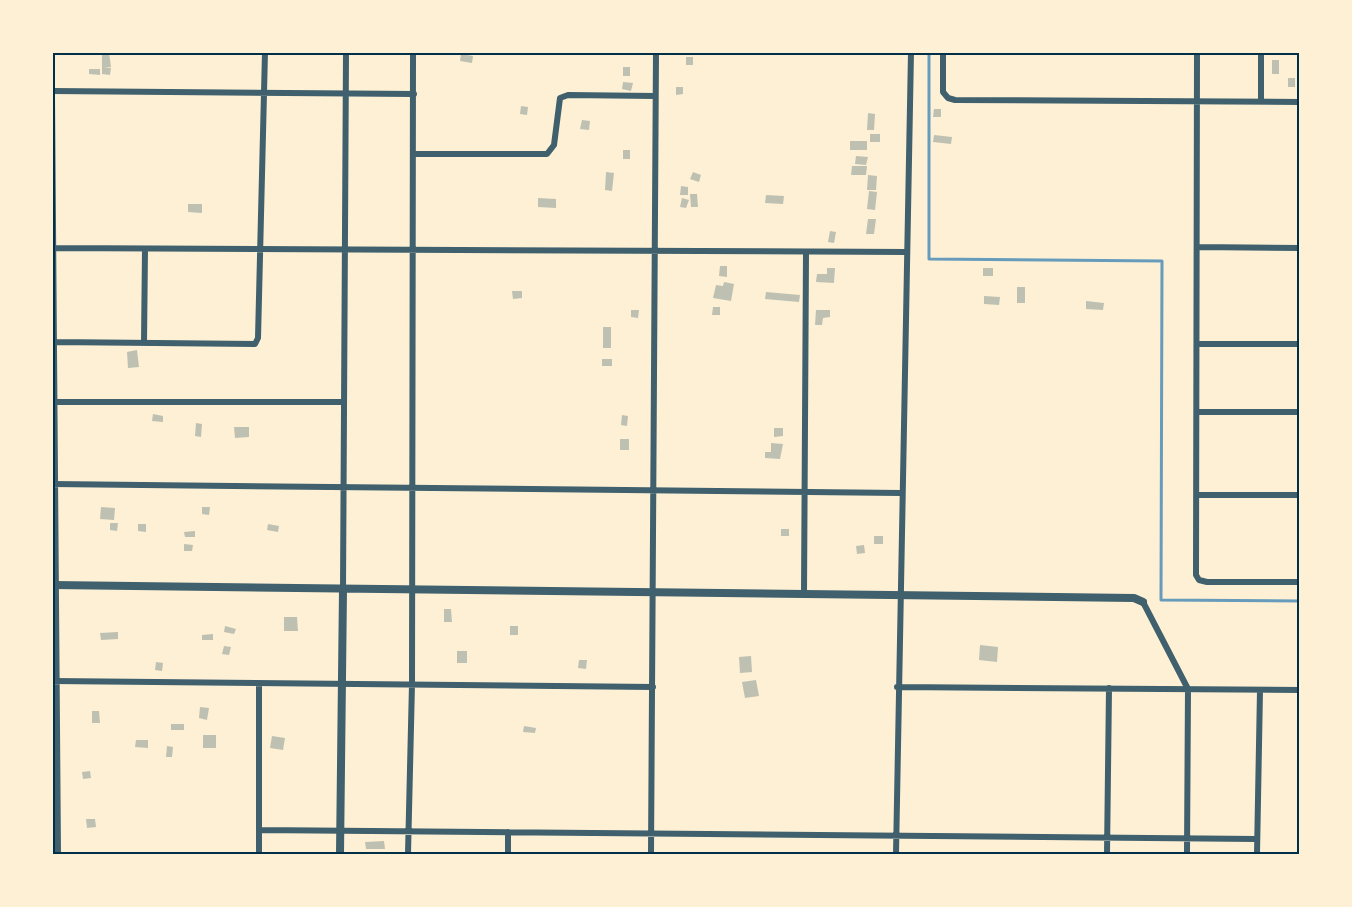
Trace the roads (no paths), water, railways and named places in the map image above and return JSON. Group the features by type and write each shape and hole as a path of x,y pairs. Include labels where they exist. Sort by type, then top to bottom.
{"street":[{"path":"54,342 255,344 258,338 265,52"},
{"path":"340,855 346,52"},
{"path":"408,855 412,684 413,52"},
{"path":"651,855 656,52"},
{"path":"896,855 897,687 911,52"},
{"path":"943,52 943,92 948,98 955,100 1299,102"},
{"path":"1197,52 1196,575 1199,580 1207,582 1299,582"},
{"path":"1261,52 1261,101"},
{"path":"52,91 414,94"},
{"path":"413,154 547,154 554,145 560,98 568,95 655,96"},
{"path":"52,98 54,681 58,855"},
{"path":"1197,247 1299,248"},
{"path":"53,248 906,252"},
{"path":"144,343 145,249"},
{"path":"804,595 806,252"},
{"path":"1197,344 1299,344"},
{"path":"54,402 344,402"},
{"path":"1197,412 1299,412"},
{"path":"54,484 901,493"},
{"path":"1197,495 1299,495"},
{"path":"54,585 1134,598 1143,602 1188,689 1187,855"},
{"path":"54,681 653,687"},
{"path":"259,683 259,855"},
{"path":"897,687 1299,690"},
{"path":"1107,855 1109,688"},
{"path":"1257,855 1260,690"},
{"path":"259,830 1256,839"},
{"path":"508,832 508,855"}],"waterway":[{"path":"929,52 929,259 1162,261 1161,600 1300,601"}]}
